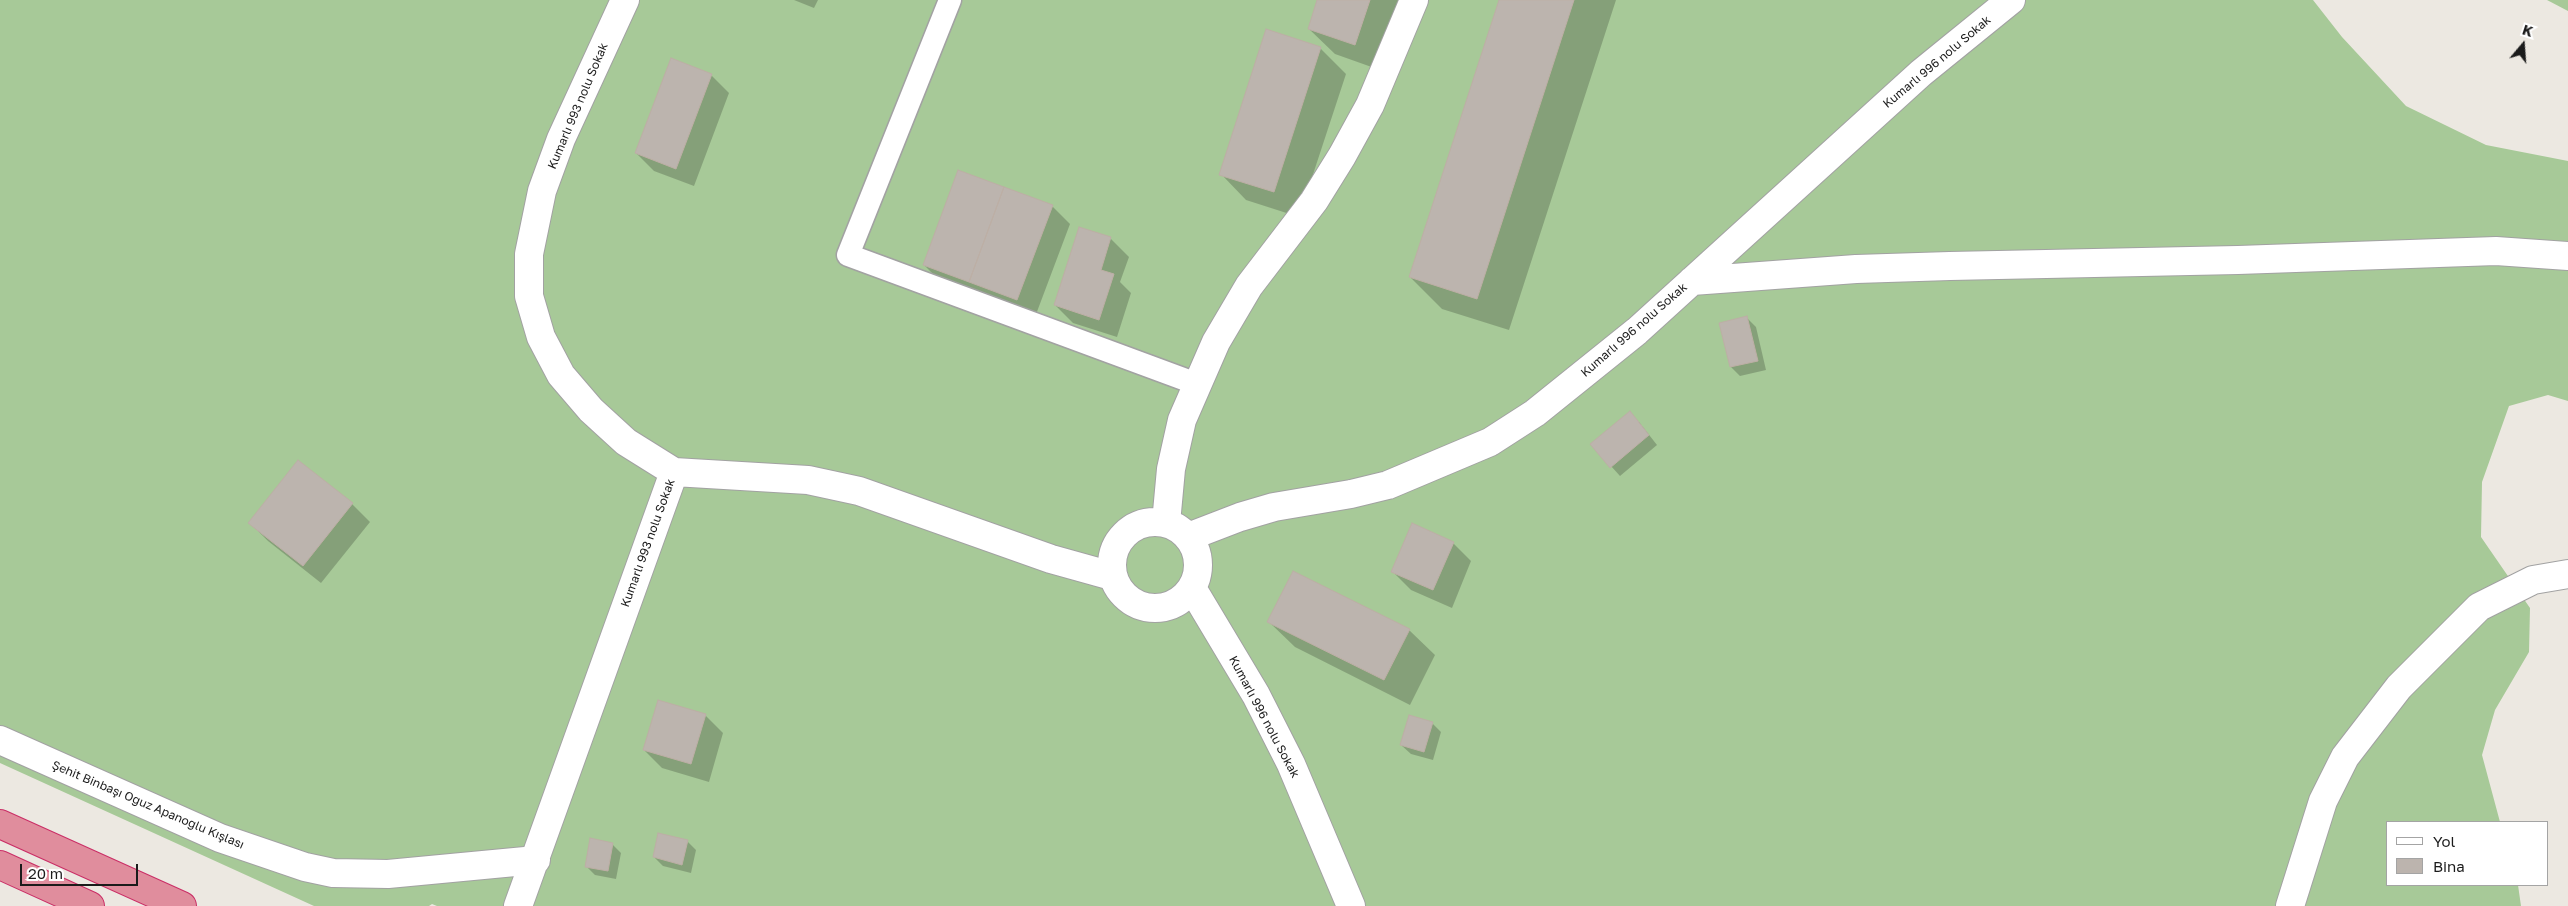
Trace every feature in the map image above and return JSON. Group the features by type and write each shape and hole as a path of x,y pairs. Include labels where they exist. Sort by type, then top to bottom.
{"highway":[{"path":"0,824 182,906"},
{"path":"0,865 90,906"}],"street":[{"name":"Kumarlı 993 nolu Sokak","path":"518,906 674,472 626,442 591,410 561,374 541,337 529,296 529,254 542,191 561,139 625,0"},
{"path":"1177,530 1171,469 1182,420 1197,384 1216,342 1249,286 1314,201 1342,156 1370,105 1414,0"},
{"name":"Kumarlı 996 nolu Sokak","path":"1177,530 1240,517 1274,507 1350,494 1388,485 1490,442 1535,413 1637,331 1921,73 2011,0"},
{"path":"1692,281 1856,269 1941,266 2248,260 2496,251 2568,256"},
{"path":"674,472 808,480 859,491 1051,558 1112,576"},
{"path":"1150,521 1177,530 1195,549 1198,562 1197,576 1192,588 1183,598 1171,605 1158,608 1142,607 1129,600 1118,589 1112,576 1111,560 1115,546 1124,534 1136,525 1150,521"},
{"path":"2290,906 2323,802 2345,757 2399,687 2479,607 2533,580 2568,574"},
{"name":"Kumarlı 996 nolu Sokak","path":"1192,588 1256,695 1292,764 1351,906"},
{"name":"Şehit Binbaşı Oğuz Apanoğlu Kışlası","path":"0,740 220,838 305,868 334,873 388,874 536,860"}],"lane":[{"path":"950,0 848,255 1197,384"}],"green space":[{"path":"0,0 2313,0 2342,37 2406,106 2486,145 2568,161 2568,401 2548,395 2509,406 2482,482 2481,537 2530,608 2529,652 2495,710 2482,755 2500,821 2386,821 2386,886 2518,886 2521,906 437,906 432,904 429,906 314,906 0,763"},
{"path":"2547,0 2568,0 2568,11"}],"building":[{"path":"1317,0 1370,0 1355,45 1308,29"},
{"path":"1499,0 1574,0 1477,299 1409,277"},
{"path":"1266,29 1321,47 1274,192 1219,175"},
{"path":"671,58 712,74 676,169 635,153"},
{"path":"958,170 1004,187 969,282 923,265"},
{"path":"1004,187 1053,205 1017,300 969,282"},
{"path":"1079,227 1111,237 1101,270 1114,274 1099,320 1054,305"},
{"path":"1747,316 1758,361 1730,367 1719,323"},
{"path":"1630,411 1649,435 1610,468 1590,444"},
{"path":"298,460 353,503 303,566 248,523"},
{"path":"1412,523 1454,542 1433,590 1391,572"},
{"path":"1293,571 1410,629 1384,680 1267,622"},
{"path":"658,700 706,714 691,764 643,750"},
{"path":"1409,715 1433,722 1424,752 1400,745"},
{"path":"658,833 688,840 682,865 653,857"},
{"path":"590,838 613,843 608,871 585,867"}]}
